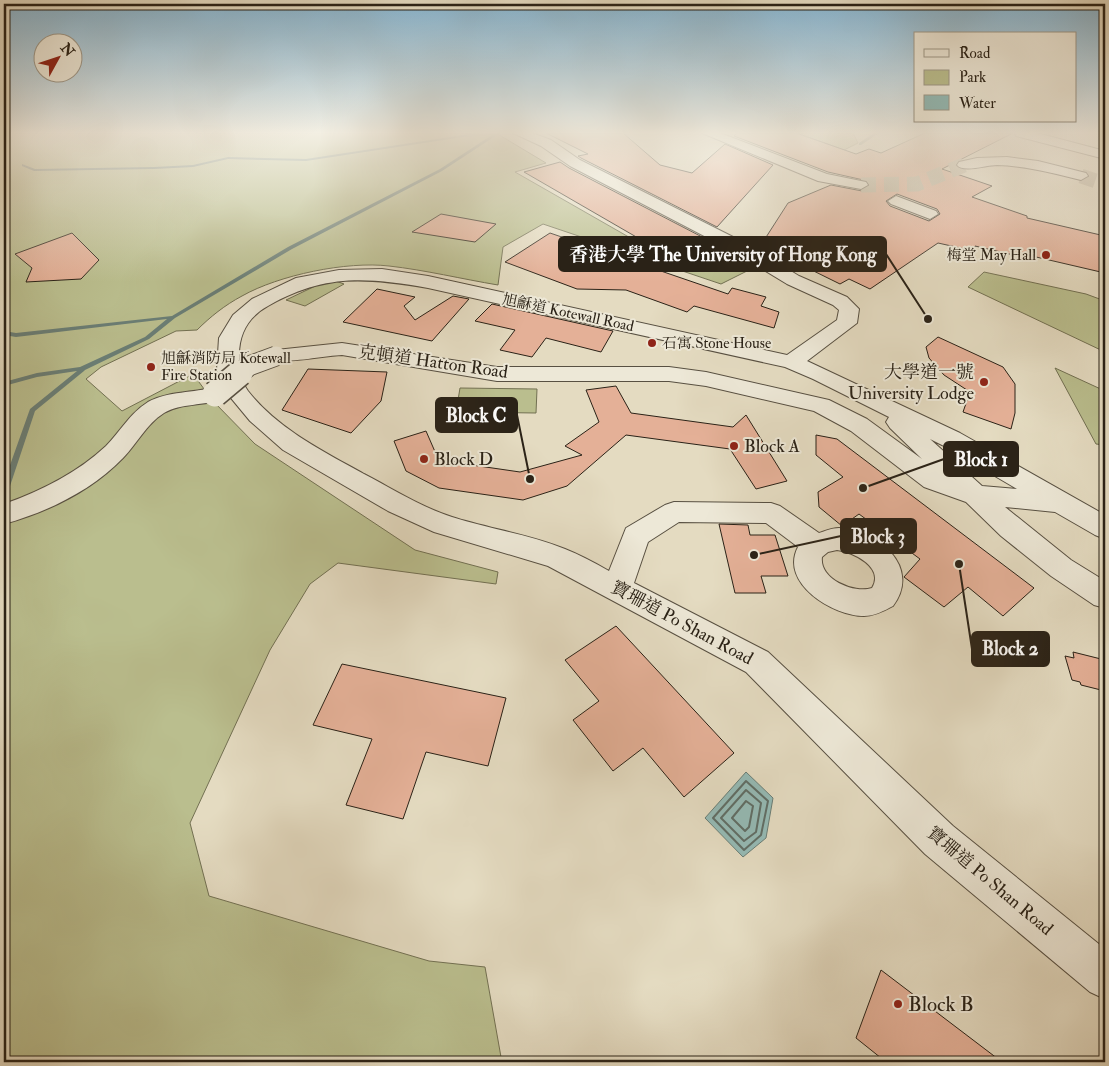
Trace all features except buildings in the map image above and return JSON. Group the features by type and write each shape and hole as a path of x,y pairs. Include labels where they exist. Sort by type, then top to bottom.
{"street":[{"path":"614,183 739,247 793,280 840,301 849,309 847,323 790,362"},
{"path":"844,183 859,186"},
{"path":"896,201 930,214"},
{"name":"旭龢道 Kotewall Road","path":"223,385 229,338 235,325 248,311 268,298 303,282 358,273 388,275 428,282 790,362 821,374 871,401 922,424 987,459 1105,528"},
{"name":"克頓道 Hatton Road","path":"4,514 45,499 82,478 103,463 141,420 158,407 223,385 249,366 276,356 316,350 342,349 486,373 668,374 706,379 805,400 830,408 874,435 933,480 974,495"},
{"name":"寶珊道 Po Shan Road","path":"223,385 242,399 278,434 314,458 388,500 444,524 556,557 758,662 938,840 1105,977"},
{"path":"871,401 901,424 974,495 1031,545 1105,596"},
{"path":"928,451 943,456 964,454 987,459"},
{"path":"974,495 1061,502"},
{"path":"617,589 636,536 674,512 770,513 816,545"}],"green space":[{"path":"4,183 534,183 683,268 724,250 755,267 721,284 543,224 503,247 498,285 389,266 354,266 314,271 257,288 224,307 197,330 176,331 101,367 86,379 122,411 193,374 213,401 255,444 415,550 498,572 496,584 338,563 310,584 270,650 190,823 209,896 429,961 485,967 501,1057 506,1062 4,1062"},
{"path":"984,272 1086,294 1105,301 1105,352 968,287"},
{"path":"330,279 344,284 305,306 286,300"},
{"path":"1055,368 1105,391 1105,445 1096,444"},
{"path":"460,388 537,389 536,413 456,412"}],"water":[{"path":"746,772 773,798 766,838 743,857 705,818"}],"waterway":[{"path":"173,317 290,248 416,183"},
{"path":"4,333 16,335 173,317"},
{"path":"4,384 37,375 81,369 147,338 173,317"},
{"path":"4,492 32,410 82,370"}],"tunnel":[{"path":"861,185 920,183"}],"place":[{"name":"梅堂 May Hall","path":"1046,255"},
{"name":"香港大學 The University of Hong Kong","path":"928,319"},
{"name":"石寓 Stone House","path":"652,343"},
{"name":"旭龢消防局 Kotewall Fire Station","path":"151,367"},
{"name":"大學道一號 University Lodge","path":"984,382"},
{"name":"Block A","path":"734,446"},
{"name":"Block D","path":"424,459"},
{"name":"Block C","path":"530,479"},
{"name":"Block 1","path":"863,488"},
{"name":"Block 3","path":"754,555"},
{"name":"Block 2","path":"959,564"},
{"name":"Block B","path":"898,1004"}]}
